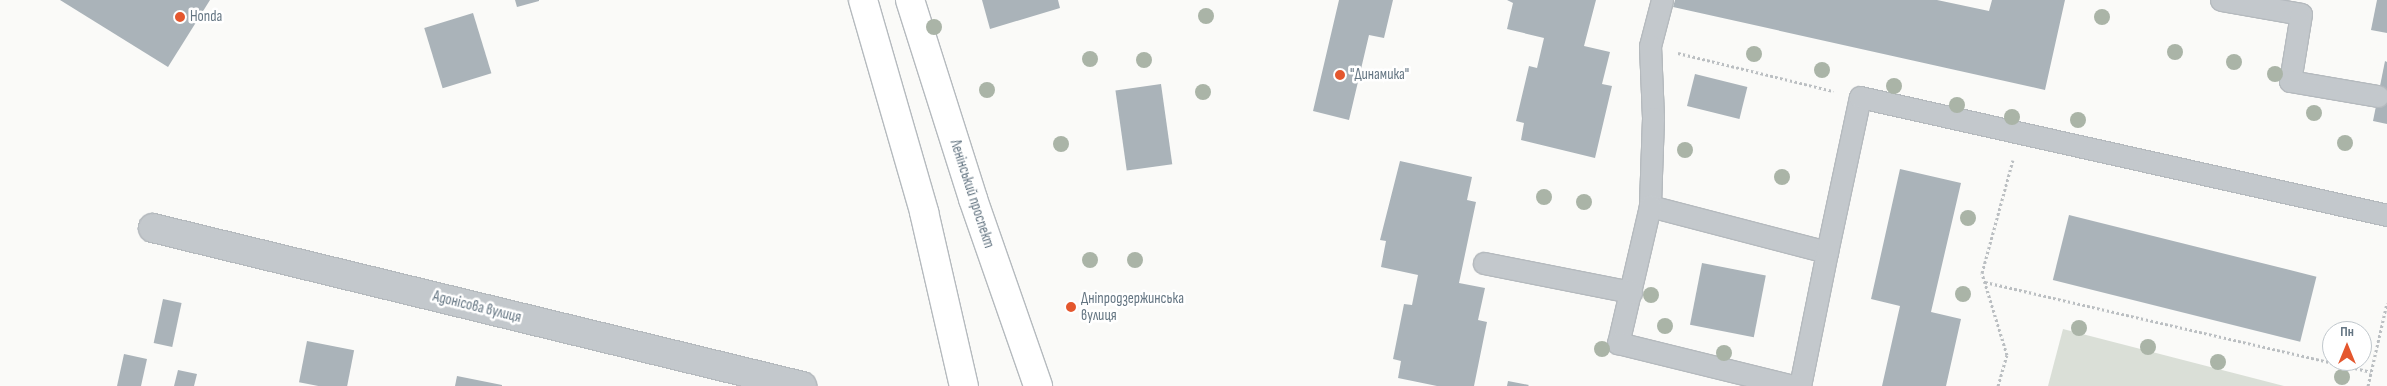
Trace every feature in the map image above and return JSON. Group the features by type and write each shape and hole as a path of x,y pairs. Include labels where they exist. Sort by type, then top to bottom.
{"main road":[{"path":"863,0 924,212 964,386"},
{"name":"Ленінський проспект","path":"910,0 973,199 1038,386"}],"street":[{"name":"Адонісова вулиця","path":"153,228 802,386"}],"lane":[{"path":"1662,0 1650,46 1653,118 1650,206 1618,343 1794,386"},
{"path":"2221,0 2301,14 2290,81 2378,96"},
{"path":"1800,386 1860,97 2387,214"},
{"path":"1650,206 1827,252"},
{"path":"1484,263 1631,292"}],"path":[{"path":"1650,46 1860,97"},
{"path":"1998,386 2007,355 1982,273 2021,133"},
{"path":"1985,282 2371,372"},
{"path":"2368,386 2387,303"}],"shaded area":[{"path":"2063,329 2284,386 2048,386"}],"building":[{"path":"60,0 210,0 168,67"},
{"path":"515,0 539,0 539,1 517,7"},
{"path":"982,0 1058,0 1060,8 990,29"},
{"name":"\"Динамика\"","path":"1339,0 1393,0 1384,38 1369,35 1349,120 1313,111"},
{"path":"1507,0 1596,0 1584,46 1610,52 1602,84 1612,86 1595,158 1521,140 1524,123 1516,121 1529,66 1537,68 1544,38 1507,29 1513,3"},
{"path":"1675,0 1937,0 1989,11 1992,0 2065,0 2045,90 1673,7"},
{"path":"2377,0 2387,0 2387,33 2371,30"},
{"path":"473,13 491,73 443,88 424,28"},
{"path":"2385,61 2387,62 2387,124 2373,121"},
{"path":"1695,74 1747,87 1739,119 1687,106"},
{"path":"1161,84 1172,164 1127,171 1115,90"},
{"path":"1400,161 1472,177 1467,200 1476,202 1459,283 1485,288 1478,320 1487,322 1474,386 1437,386 1398,378 1401,361 1393,359 1404,304 1412,305 1418,275 1381,267 1386,241 1380,240"},
{"path":"1900,169 1961,183 1931,312 1961,319 1946,386 1882,386 1900,306 1871,299"},
{"path":"2069,215 2316,277 2300,342 2053,280"},
{"path":"1702,263 1766,275 1754,337 1690,325"},
{"path":"163,299 182,303 172,347 154,343"},
{"path":"307,341 354,350 347,386 318,386 299,382"},
{"path":"124,354 147,359 141,386 117,386"},
{"path":"178,370 197,374 194,386 174,386"},
{"path":"457,376 502,385 502,386 455,386"},
{"path":"1508,381 1529,385 1507,386"}],"place":[{"name":"Honda","path":"180,17"},
{"name":"\"Динамика\"","path":"1340,75"},
{"name":"Дніпродзержинська вулиця","path":"1071,307"}]}
